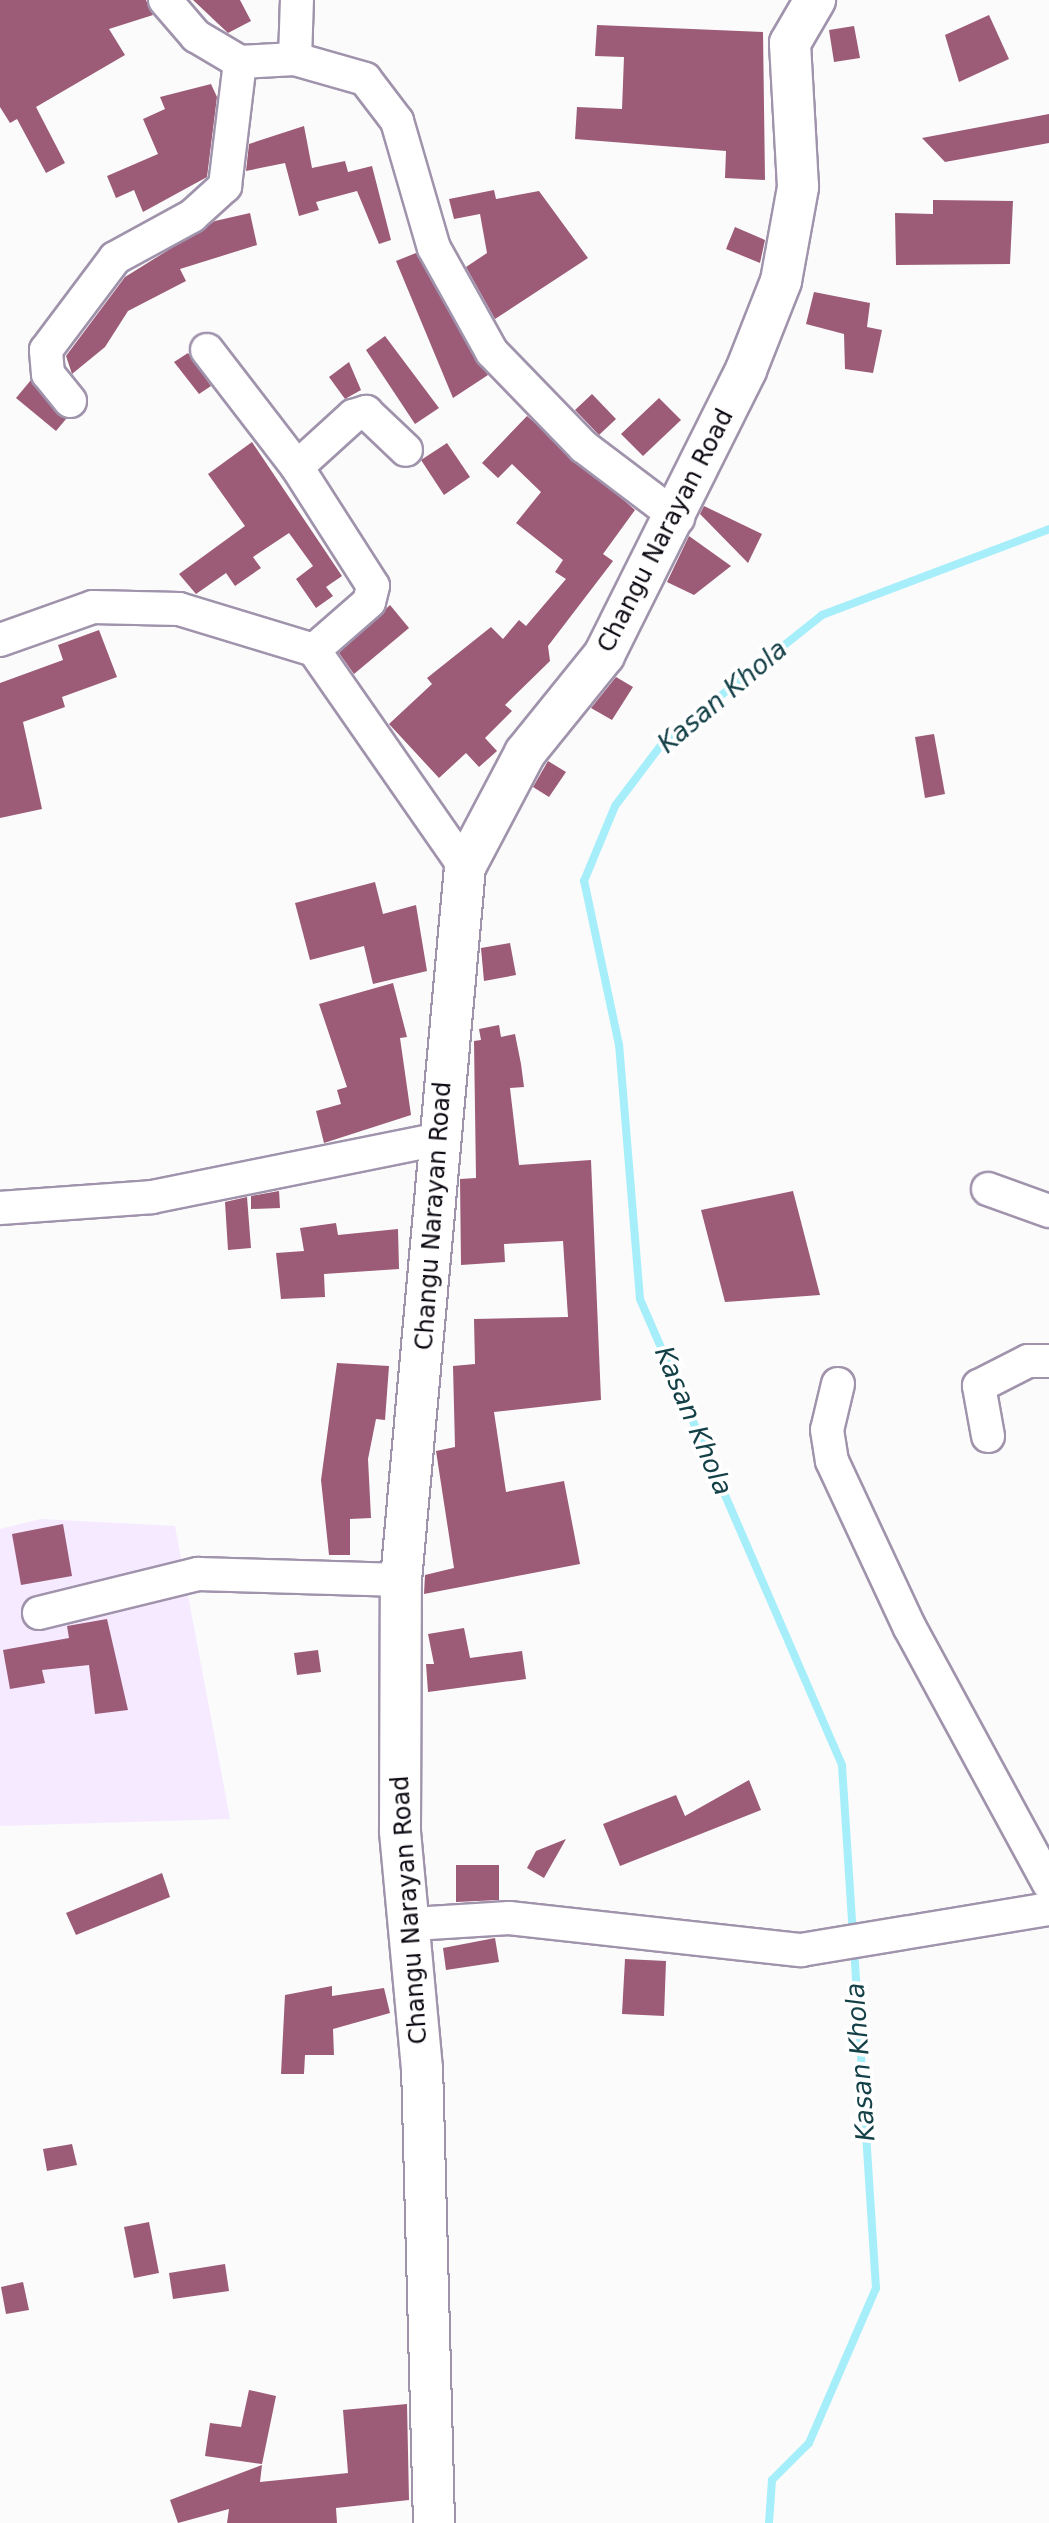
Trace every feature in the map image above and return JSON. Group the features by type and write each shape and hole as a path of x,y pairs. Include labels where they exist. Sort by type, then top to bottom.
{"main road":[{"name":"Changu Narayan Road","path":"434,2523 413,1924 400,1831 401,1580 433,1283 439,1139 465,867 491,808 604,655 678,518 781,281 798,187 790,43 815,0"}],"street":[{"path":"165,0 196,36 240,62 295,59 365,79 397,121 434,248 492,352 584,447 678,518"},
{"path":"295,59 297,0"},
{"path":"70,401 48,374 46,350 115,258 192,216 225,186 240,62"},
{"path":"207,350 297,467 373,586 369,602 314,650"},
{"path":"297,467 353,416 366,412 406,450"},
{"path":"0,640 93,607 179,609 314,650 465,867"},
{"path":"0,1208 152,1197 439,1139"},
{"path":"988,1189 1049,1211"},
{"path":"988,1436 979,1386 1028,1361 1049,1361"},
{"path":"838,1384 827,1430 832,1461 910,1628 1049,1884"},
{"path":"39,1613 198,1574 401,1580"},
{"path":"413,1924 509,1918 801,1950 1049,1909"}],"shaded area":[{"path":"41,1519 175,1526 230,1819 0,1826 0,1529"}],"building":[{"path":"0,0 146,0 153,15 109,29 125,55 36,107 65,163 46,173 17,119 10,123 0,107"},
{"path":"193,0 240,0 251,21 228,33"},
{"path":"989,15 1009,59 959,82 945,35"},
{"path":"597,25 763,32 765,180 725,178 726,151 575,139 577,107 622,109 624,57 595,56"},
{"path":"854,26 860,58 834,62 829,30"},
{"path":"211,84 217,97 207,177 143,212 134,190 116,198 107,176 158,154 143,119 165,109 160,97"},
{"path":"1049,114 1049,143 945,162 922,138"},
{"path":"304,126 312,168 345,161 348,172 372,166 391,240 379,244 357,191 316,202 319,210 299,216 285,163 246,171 249,144"},
{"path":"494,190 496,199 539,191 588,258 495,319 466,267 487,253 480,214 454,219 449,199"},
{"path":"933,200 1013,201 1010,264 896,265 895,213 933,214"},
{"path":"250,213 257,245 180,269 186,281 128,311 105,347 72,374 66,356 125,277 215,221"},
{"path":"735,227 765,240 760,263 726,249"},
{"path":"416,253 488,375 453,398 396,261"},
{"path":"814,292 870,303 867,327 882,330 873,373 845,369 844,334 806,324"},
{"path":"385,336 439,408 415,424 366,350"},
{"path":"188,353 211,386 199,394 174,362"},
{"path":"349,362 361,390 345,399 329,377"},
{"path":"31,380 66,419 56,431 16,398"},
{"path":"592,394 616,419 599,435 575,410"},
{"path":"659,398 681,420 643,456 621,434"},
{"path":"527,416 635,510 603,554 613,561 548,646 550,661 505,705 512,711 485,738 497,751 479,767 466,753 439,778 389,724 432,684 427,678 491,627 503,639 519,620 526,626 566,579 555,572 563,560 516,523 541,492 512,464 498,478 482,463"},
{"path":"252,442 342,576 326,587 333,596 316,608 296,579 313,566 289,533 253,557 261,568 235,586 226,573 196,594 179,574 245,526 208,474"},
{"path":"447,443 470,477 444,495 421,460"},
{"path":"704,506 762,534 748,563 700,514"},
{"path":"689,536 731,566 694,595 667,582"},
{"path":"390,605 409,628 354,674 339,653"},
{"path":"99,630 117,677 62,697 65,707 23,722 42,809 0,818 0,683 63,660 58,645"},
{"path":"616,677 633,687 612,720 591,708"},
{"path":"934,734 945,794 925,798 915,737"},
{"path":"548,761 566,772 549,797 533,787"},
{"path":"375,882 383,914 416,905 427,971 373,984 364,946 310,960 295,903"},
{"path":"510,943 516,975 484,981 481,948"},
{"path":"393,983 407,1037 400,1038 411,1115 324,1143 316,1111 341,1104 337,1090 347,1087 319,1004"},
{"path":"499,1025 501,1037 515,1034 521,1064 524,1087 510,1088 519,1165 591,1160 601,1400 494,1412 506,1492 564,1481 580,1564 424,1594 425,1575 454,1568 436,1451 455,1447 453,1366 475,1364 474,1319 568,1317 563,1241 504,1244 505,1262 461,1265 460,1179 476,1178 474,1041 481,1040 479,1029"},
{"path":"279,1191 280,1208 251,1209 251,1196"},
{"path":"793,1191 820,1295 725,1302 701,1210"},
{"path":"247,1197 251,1248 228,1250 225,1202"},
{"path":"336,1223 338,1235 398,1229 399,1269 324,1274 325,1297 281,1299 276,1253 304,1251 300,1228"},
{"path":"337,1363 389,1366 385,1420 376,1419 368,1459 371,1518 350,1519 350,1555 329,1555 321,1480"},
{"path":"63,1524 72,1576 21,1585 12,1534"},
{"path":"107,1619 128,1710 95,1714 89,1665 42,1670 45,1683 10,1689 3,1650 69,1638 67,1626"},
{"path":"464,1628 470,1658 522,1651 526,1679 428,1692 426,1664 434,1664 428,1634"},
{"path":"318,1650 321,1672 297,1675 294,1653"},
{"path":"749,1780 761,1810 620,1866 603,1824 676,1795 685,1816"},
{"path":"566,1839 544,1878 527,1868 536,1851"},
{"path":"456,1865 499,1865 499,1900 456,1902"},
{"path":"162,1873 170,1897 76,1935 66,1913"},
{"path":"495,1938 499,1962 446,1970 443,1948"},
{"path":"625,1959 666,1961 664,2016 622,2014"},
{"path":"332,1986 332,1996 384,1988 390,2013 333,2029 334,2055 305,2055 304,2074 281,2074 285,1995"},
{"path":"72,2144 77,2165 47,2171 43,2149"},
{"path":"149,2222 159,2273 134,2278 124,2227"},
{"path":"225,2264 229,2291 173,2299 169,2273"},
{"path":"23,2282 29,2310 6,2314 1,2287"},
{"path":"249,2390 276,2396 262,2464 205,2456 210,2423 241,2427"},
{"path":"407,2404 409,2500 336,2508 337,2523 227,2523 229,2509 178,2523 170,2500 262,2465 260,2482 348,2473 343,2410"}],"waterway":[{"name":"Kasan Khola","path":"853,1936 842,1765 640,1299 619,1045 584,881 615,806 665,740 822,615 1049,529"},
{"name":"Kasan Khola","path":"769,2523 772,2480 809,2443 876,2288 854,1950"}]}
